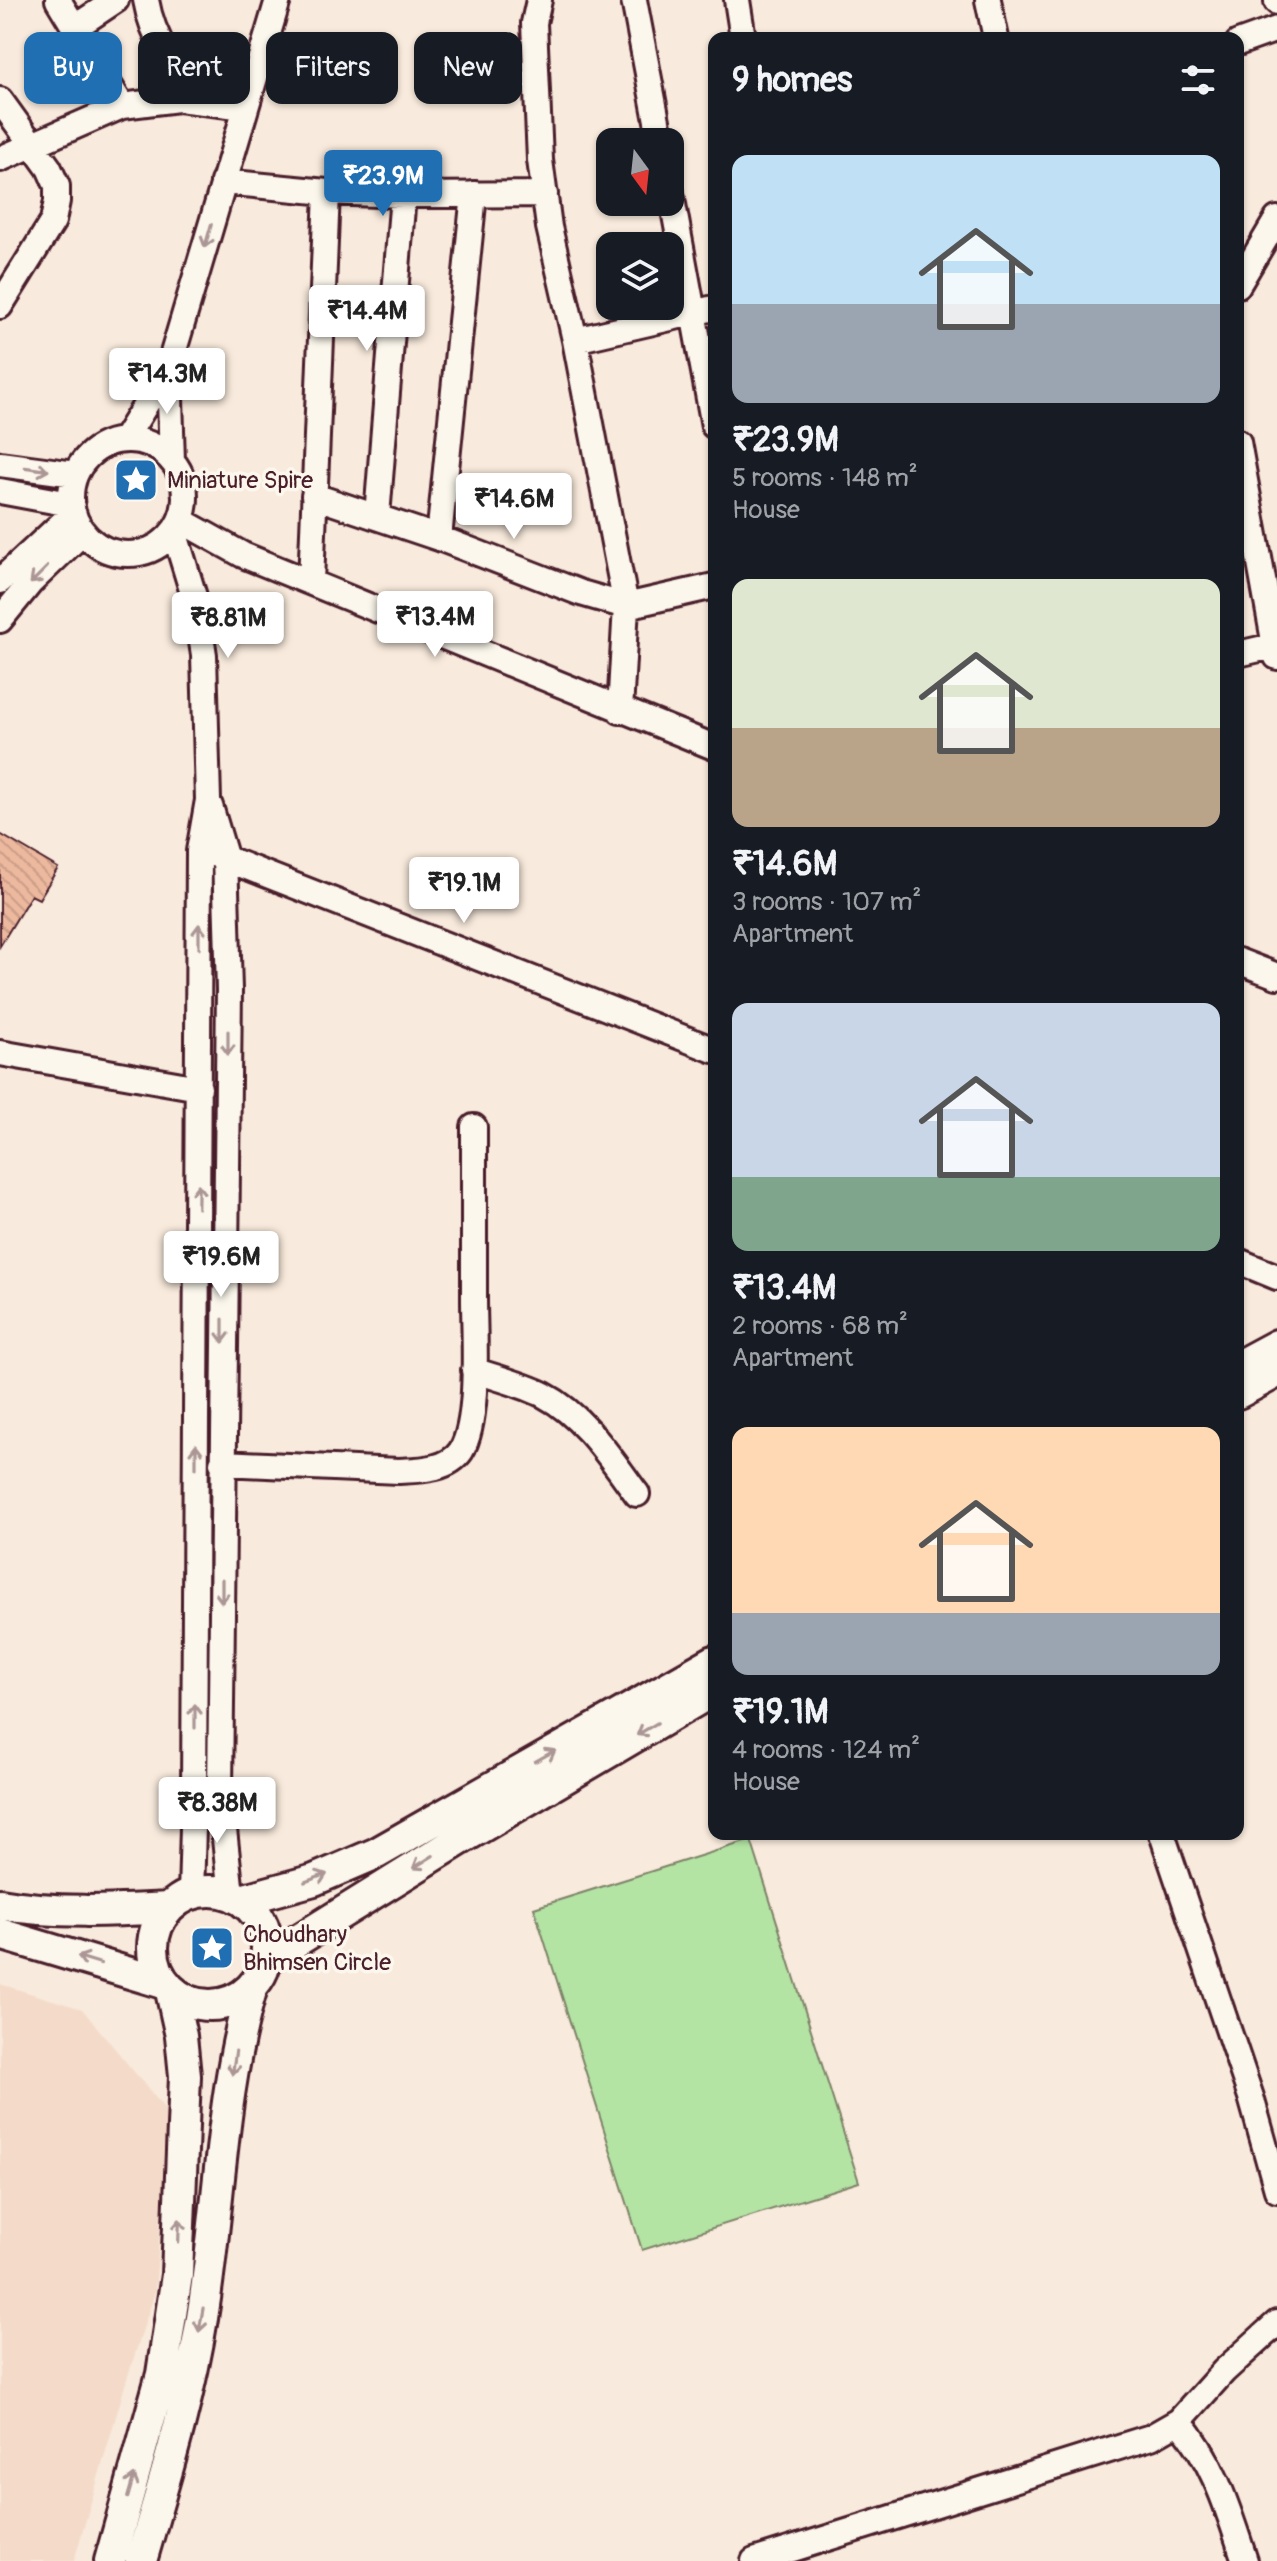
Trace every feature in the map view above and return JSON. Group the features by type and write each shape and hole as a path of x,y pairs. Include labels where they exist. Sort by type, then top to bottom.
{"main road":[{"path":"1244,1363 1277,1345"},
{"path":"1244,1390 1277,1372"},
{"path":"236,1898 314,1880 377,1853 708,1664"},
{"path":"266,1960 461,1839 708,1694"},
{"path":"0,1904 37,1910 100,1911 180,1901 212,1891 236,1898 259,1919 265,1933 266,1960 252,1987 238,2033 219,2164 202,2318 175,2445 141,2561"},
{"path":"110,2561 162,2374 177,2275 185,2076 181,2036 167,1987 156,1970 152,1941 157,1923 180,1901"},
{"path":"0,1934 167,1987 187,2001 201,2005 234,2000 252,1987"}],"street":[{"path":"58,0 122,106"},
{"path":"74,28 116,0"},
{"path":"146,0 154,32"},
{"path":"124,440 169,367 278,0"},
{"path":"539,0 534,23 540,160 549,227 575,340 626,606 620,711"},
{"path":"634,0 658,128"},
{"path":"988,0 990,32"},
{"path":"736,1 742,32"},
{"path":"1244,41 1277,29"},
{"path":"0,100 49,168 57,186 53,221 0,306"},
{"path":"0,159 122,106 138,104"},
{"path":"224,104 246,107"},
{"path":"223,182 327,192 403,195 545,194"},
{"path":"311,582 327,192"},
{"path":"439,538 474,194"},
{"path":"377,516 403,195"},
{"path":"678,216 704,310 708,356"},
{"path":"1244,275 1277,219"},
{"path":"575,340 704,310"},
{"path":"169,367 172,461"},
{"path":"0,620 31,582 75,517 70,489 83,460 109,443 124,440 152,445 172,461 179,471 186,496 177,526 196,603 204,655 208,800 199,851 194,1794 180,1901"},
{"path":"0,464 75,474"},
{"path":"1244,475 1276,649 1244,653"},
{"path":"0,491 75,517 107,551 122,555 152,549 177,526"},
{"path":"314,496 439,538 581,593 626,606 708,587"},
{"path":"0,581 75,517"},
{"path":"177,526 708,745"},
{"path":"208,800 225,856 229,990 220,1792 236,1898"},
{"path":"199,851 225,856 708,1048"},
{"path":"1244,961 1277,976"},
{"path":"0,1053 199,1088"},
{"path":"222,1463 399,1471 447,1464 460,1453 468,1436 474,1370 474,1127"},
{"path":"1244,1263 1277,1277"},
{"path":"474,1370 544,1395 571,1415 597,1442 637,1494"},
{"path":"1164,1840 1251,2097 1277,2190"},
{"path":"754,2561 1151,2437 1179,2421 1224,2371 1277,2323"},
{"path":"1179,2421 1196,2440 1207,2460 1226,2502 1245,2561"}],"shaded area":[{"path":"0,1984 82,2009 169,2114 155,2292 74,2561 0,2561"}],"green space":[{"path":"751,1840 859,2182 642,2250 534,1908"}],"building":[{"path":"0,834 58,868 39,899 31,895 0,946"}],"place":[{"name":"Miniature Spire","path":"136,480"},
{"name":"Choudhary Bhimsen Circle","path":"212,1948"}]}
